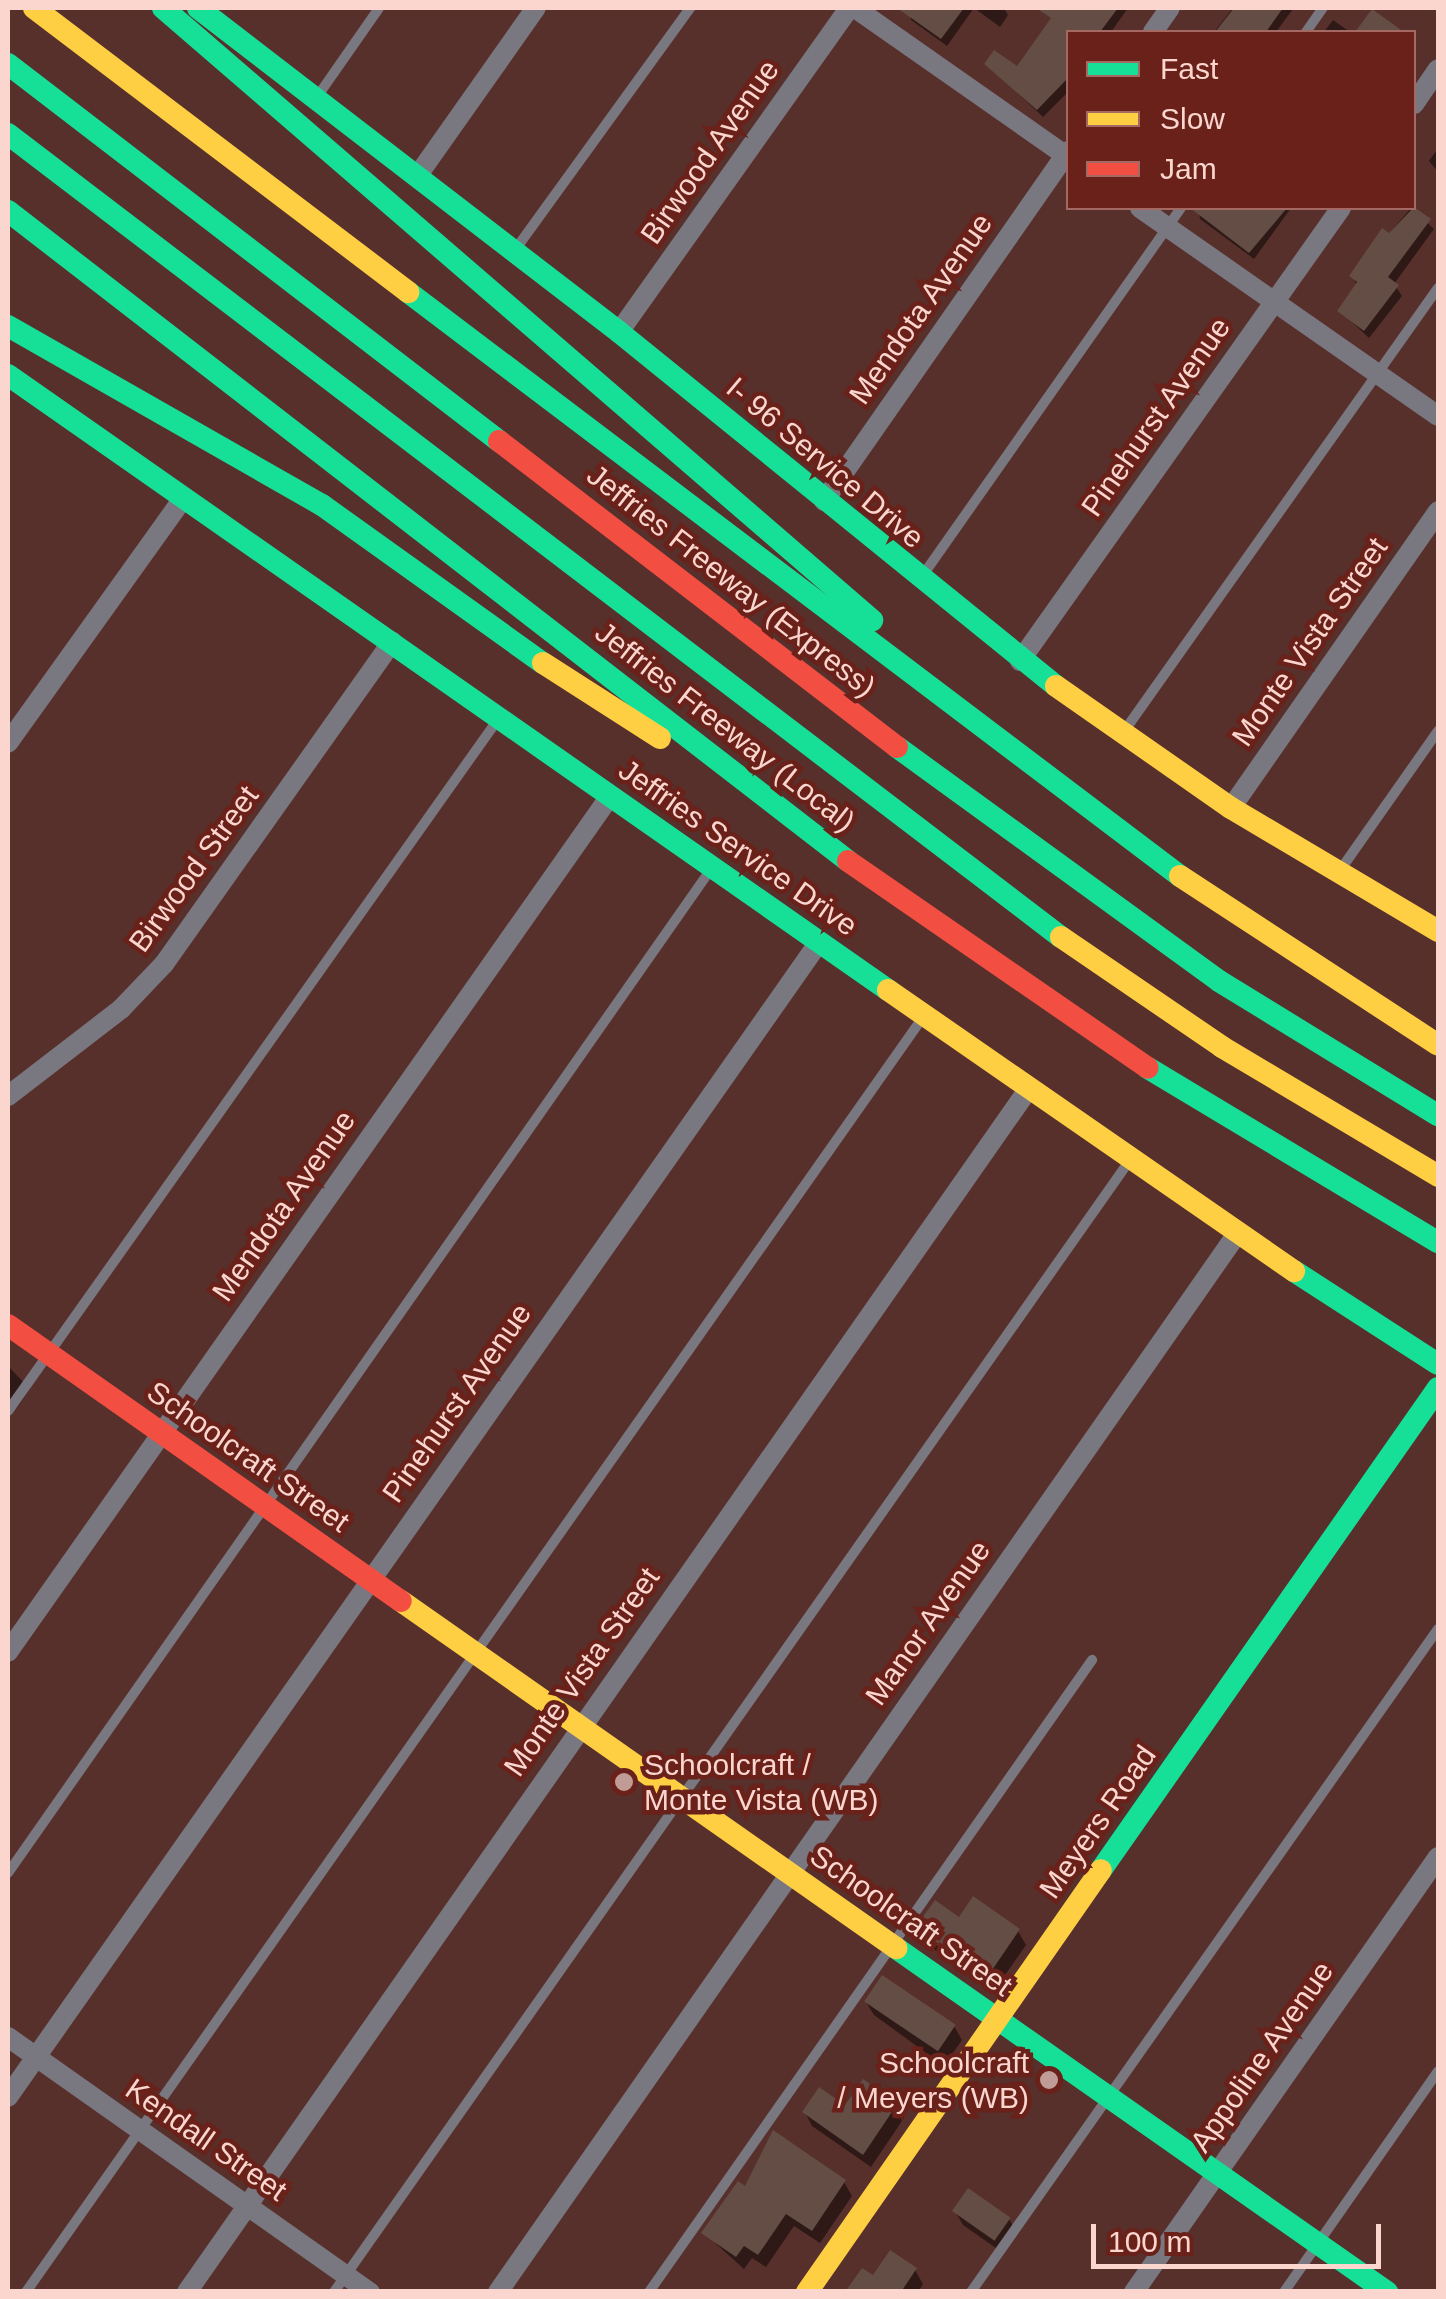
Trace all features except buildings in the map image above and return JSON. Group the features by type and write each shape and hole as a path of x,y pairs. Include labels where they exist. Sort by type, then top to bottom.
{"main road":[{"path":"34,8 982,732 1291,954 1438,1045"},
{"path":"163,8 834,586 921,664 982,732"},
{"name":"I- 96 Service Drive","path":"213,12 317,98 619,332 1020,660 1122,735 1232,808 1438,931"},
{"name":"Jeffries Freeway (Express)","path":"8,64 1040,856 1219,981 1438,1115"},
{"path":"8,134 1033,918 1222,1047 1438,1176"},
{"name":"Jeffries Freeway (Local)","path":"8,211 921,917 1096,1036 1438,1242"},
{"path":"8,326 322,505 615,714 748,784"},
{"name":"Jeffries Service Drive","path":"8,375 1130,1160 1438,1364"},
{"name":"Schoolcraft Street","path":"8,1325 1387,2292"},
{"name":"Meyers Road","path":"807,2292 1438,1388"}],"street":[{"path":"418,175 536,8"},
{"path":"852,8 1066,153"},
{"name":"Birwood Avenue","path":"619,332 852,8"},
{"path":"1154,30 1170,8"},
{"path":"1416,101 1438,69"},
{"name":"Mendota Avenue","path":"824,501 1066,157"},
{"path":"1143,210 1438,416"},
{"name":"Pinehurst Avenue","path":"1020,660 1340,210"},
{"path":"8,743 184,497"},
{"name":"Monte Vista Street","path":"1232,808 1438,511"},
{"name":"Birwood Street","path":"8,1096 120,1010 164,964 392,642"},
{"name":"Mendota Avenue","path":"8,1652 610,796"},
{"name":"Pinehurst Avenue","path":"8,2097 819,942"},
{"name":"Monte Vista Street","path":"187,2292 1029,1088"},
{"name":"Manor Avenue","path":"498,2292 1237,1234"},
{"name":"Appoline Avenue","path":"1134,2292 1438,1857"},
{"name":"Kendall Street","path":"8,2037 247,2205 340,2283 370,2292"}],"lane":[{"path":"317,98 379,8"},
{"path":"515,250 690,8"},
{"path":"1308,30 1324,8"},
{"path":"920,580 1181,210"},
{"path":"1122,735 1438,288"},
{"path":"8,1410 500,718"},
{"path":"1338,874 1438,731"},
{"path":"8,1874 712,867"},
{"path":"26,2292 924,1015"},
{"path":"340,2283 1130,1160"},
{"path":"970,2292 1106,2094 1438,1629"},
{"path":"649,2292 1092,1660"},
{"path":"1284,2292 1438,2072"}],"traffic: fast":[{"path":"163,8 872,620"},
{"path":"198,8 619,332 1056,686"},
{"path":"8,64 499,441"},
{"path":"8,134 1061,937"},
{"path":"8,211 848,861"},
{"path":"408,292 1180,876"},
{"path":"8,326 322,505 543,663"},
{"path":"8,375 888,990"},
{"path":"897,747 1219,981 1438,1115"},
{"path":"1148,1068 1438,1242"},
{"path":"1294,1271 1438,1364"},
{"path":"1101,1870 1438,1388"},
{"path":"896,1948 1387,2292"}],"traffic: slow":[{"path":"34,8 408,292"},
{"path":"543,663 660,738"},
{"path":"1056,686 1231,808 1438,931"},
{"path":"1180,876 1438,1045"},
{"path":"1061,937 1222,1047 1438,1176"},
{"path":"888,990 1294,1271"},
{"path":"401,1601 896,1948"},
{"path":"807,2292 1101,1870"}],"traffic: jam":[{"path":"499,441 897,747"},
{"path":"848,861 1148,1068"},
{"path":"8,1325 401,1601"}],"place":[{"name":"Schoolcraft / Monte Vista (WB)","path":"624,1782"},
{"name":"Schoolcraft / Meyers (WB)","path":"1049,2080"}]}
